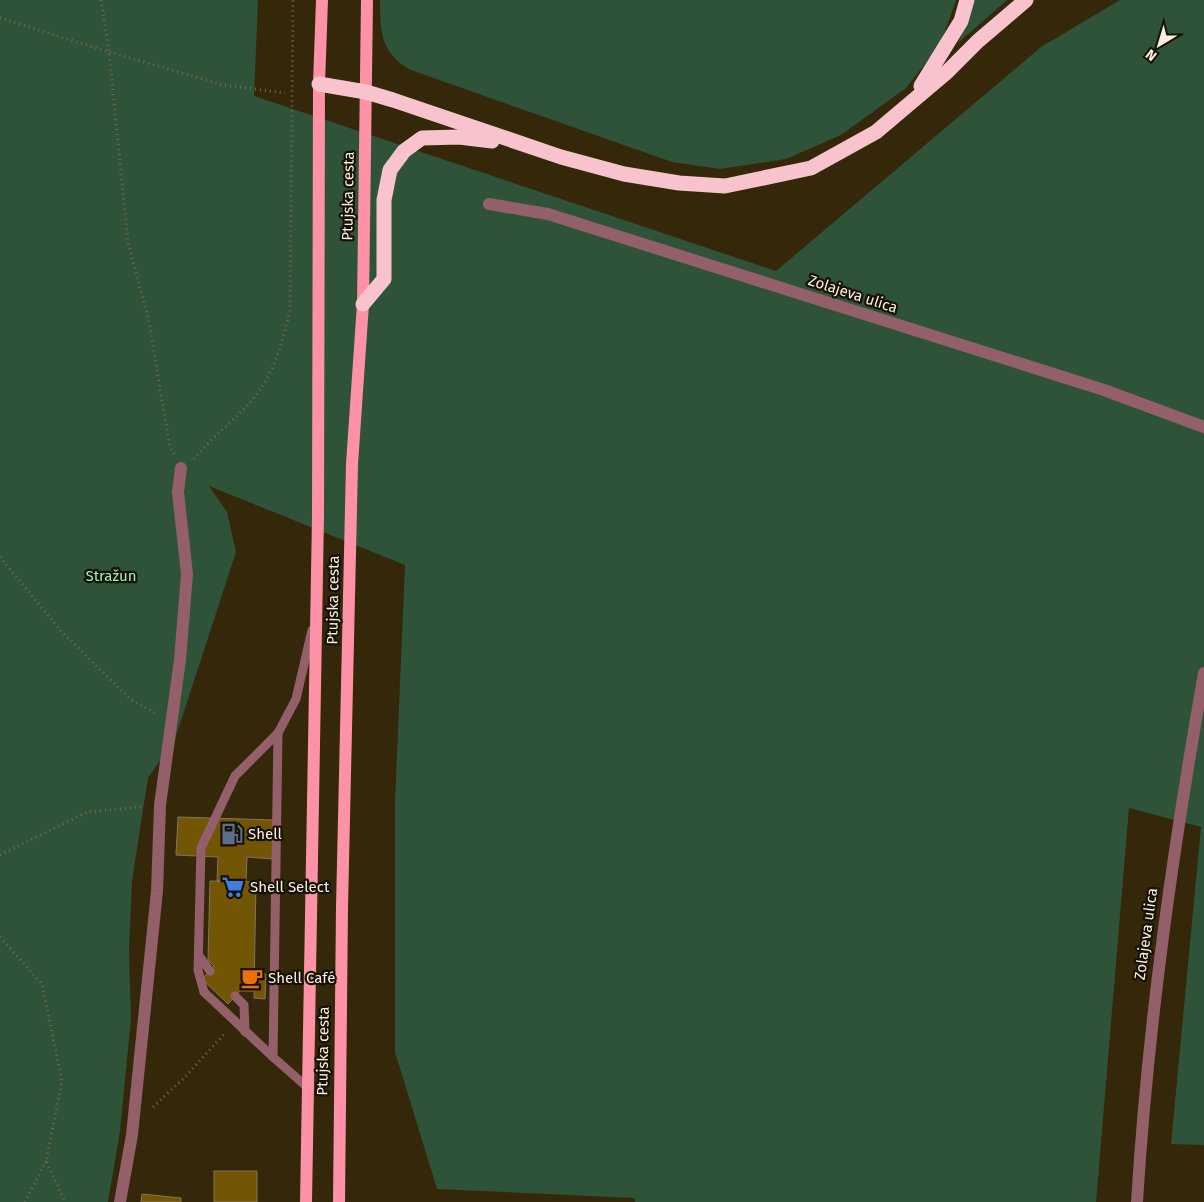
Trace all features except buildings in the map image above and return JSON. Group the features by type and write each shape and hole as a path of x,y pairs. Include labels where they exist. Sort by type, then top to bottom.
{"highway":[{"path":"912,100 938,61 961,21 967,0"},
{"path":"319,84 366,92 521,144 624,174 679,183 725,186 811,168 876,132 947,72 978,41 1026,0"},
{"path":"363,304 384,279 384,200 390,170 404,151 422,138 459,137 521,144"}],"main road":[{"name":"Ptujska cesta","path":"306,1202 317,608 319,84 322,0"},
{"name":"Ptujska cesta","path":"339,1202 342,907 352,464 363,304 367,0"}],"street":[{"name":"Zolajeva ulica","path":"489,204 557,217 1104,390 1204,427"},
{"path":"120,1202 134,1120 156,900 160,806 180,660 187,574 178,492 181,468"},
{"name":"Zolajeva ulica","path":"1137,1202 1156,977 1177,825 1204,673"}],"lane":[{"path":"307,1087 245,1032 204,992 198,970 200,957 201,848 235,776 278,733 296,699 317,608"},
{"path":"273,1057 278,733"},
{"path":"200,957 210,971"},
{"path":"235,996 244,1005 245,1032"}],"path":[{"path":"101,0 109,52 128,242 149,322 169,443 181,468"},
{"path":"193,461 204,446 254,397 268,378 284,336 290,310 293,0"},
{"path":"0,18 224,85 285,93"},
{"path":"0,557 61,631 130,699 171,722"},
{"path":"0,856 87,812 160,806"},
{"path":"0,937 42,984 62,1081 46,1161 25,1202"},
{"path":"134,1120 159,1104 235,1022"},
{"path":"46,1161 65,1202"}],"green space":[{"name":"Stražun","path":"0,0 258,0 254,96 776,271 1041,47 1120,0 1204,0 1204,1145 1171,1144 1201,827 1129,808 1096,1202 635,1202 634,1198 437,1189 395,1052 395,802 405,565 209,486 227,512 236,552 175,739 148,778 132,881 129,950 131,1019 120,1131 108,1202 0,1202"},
{"path":"380,0 956,0 940,45 906,88 841,135 786,159 720,169 672,162 411,70 394,57 384,41"},
{"path":"975,0 1007,0 958,43"}],"place":[{"name":"Shell","path":"232,834"},
{"name":"Shell Select","path":"233,887"},
{"name":"Shell Café","path":"252,978"}]}
